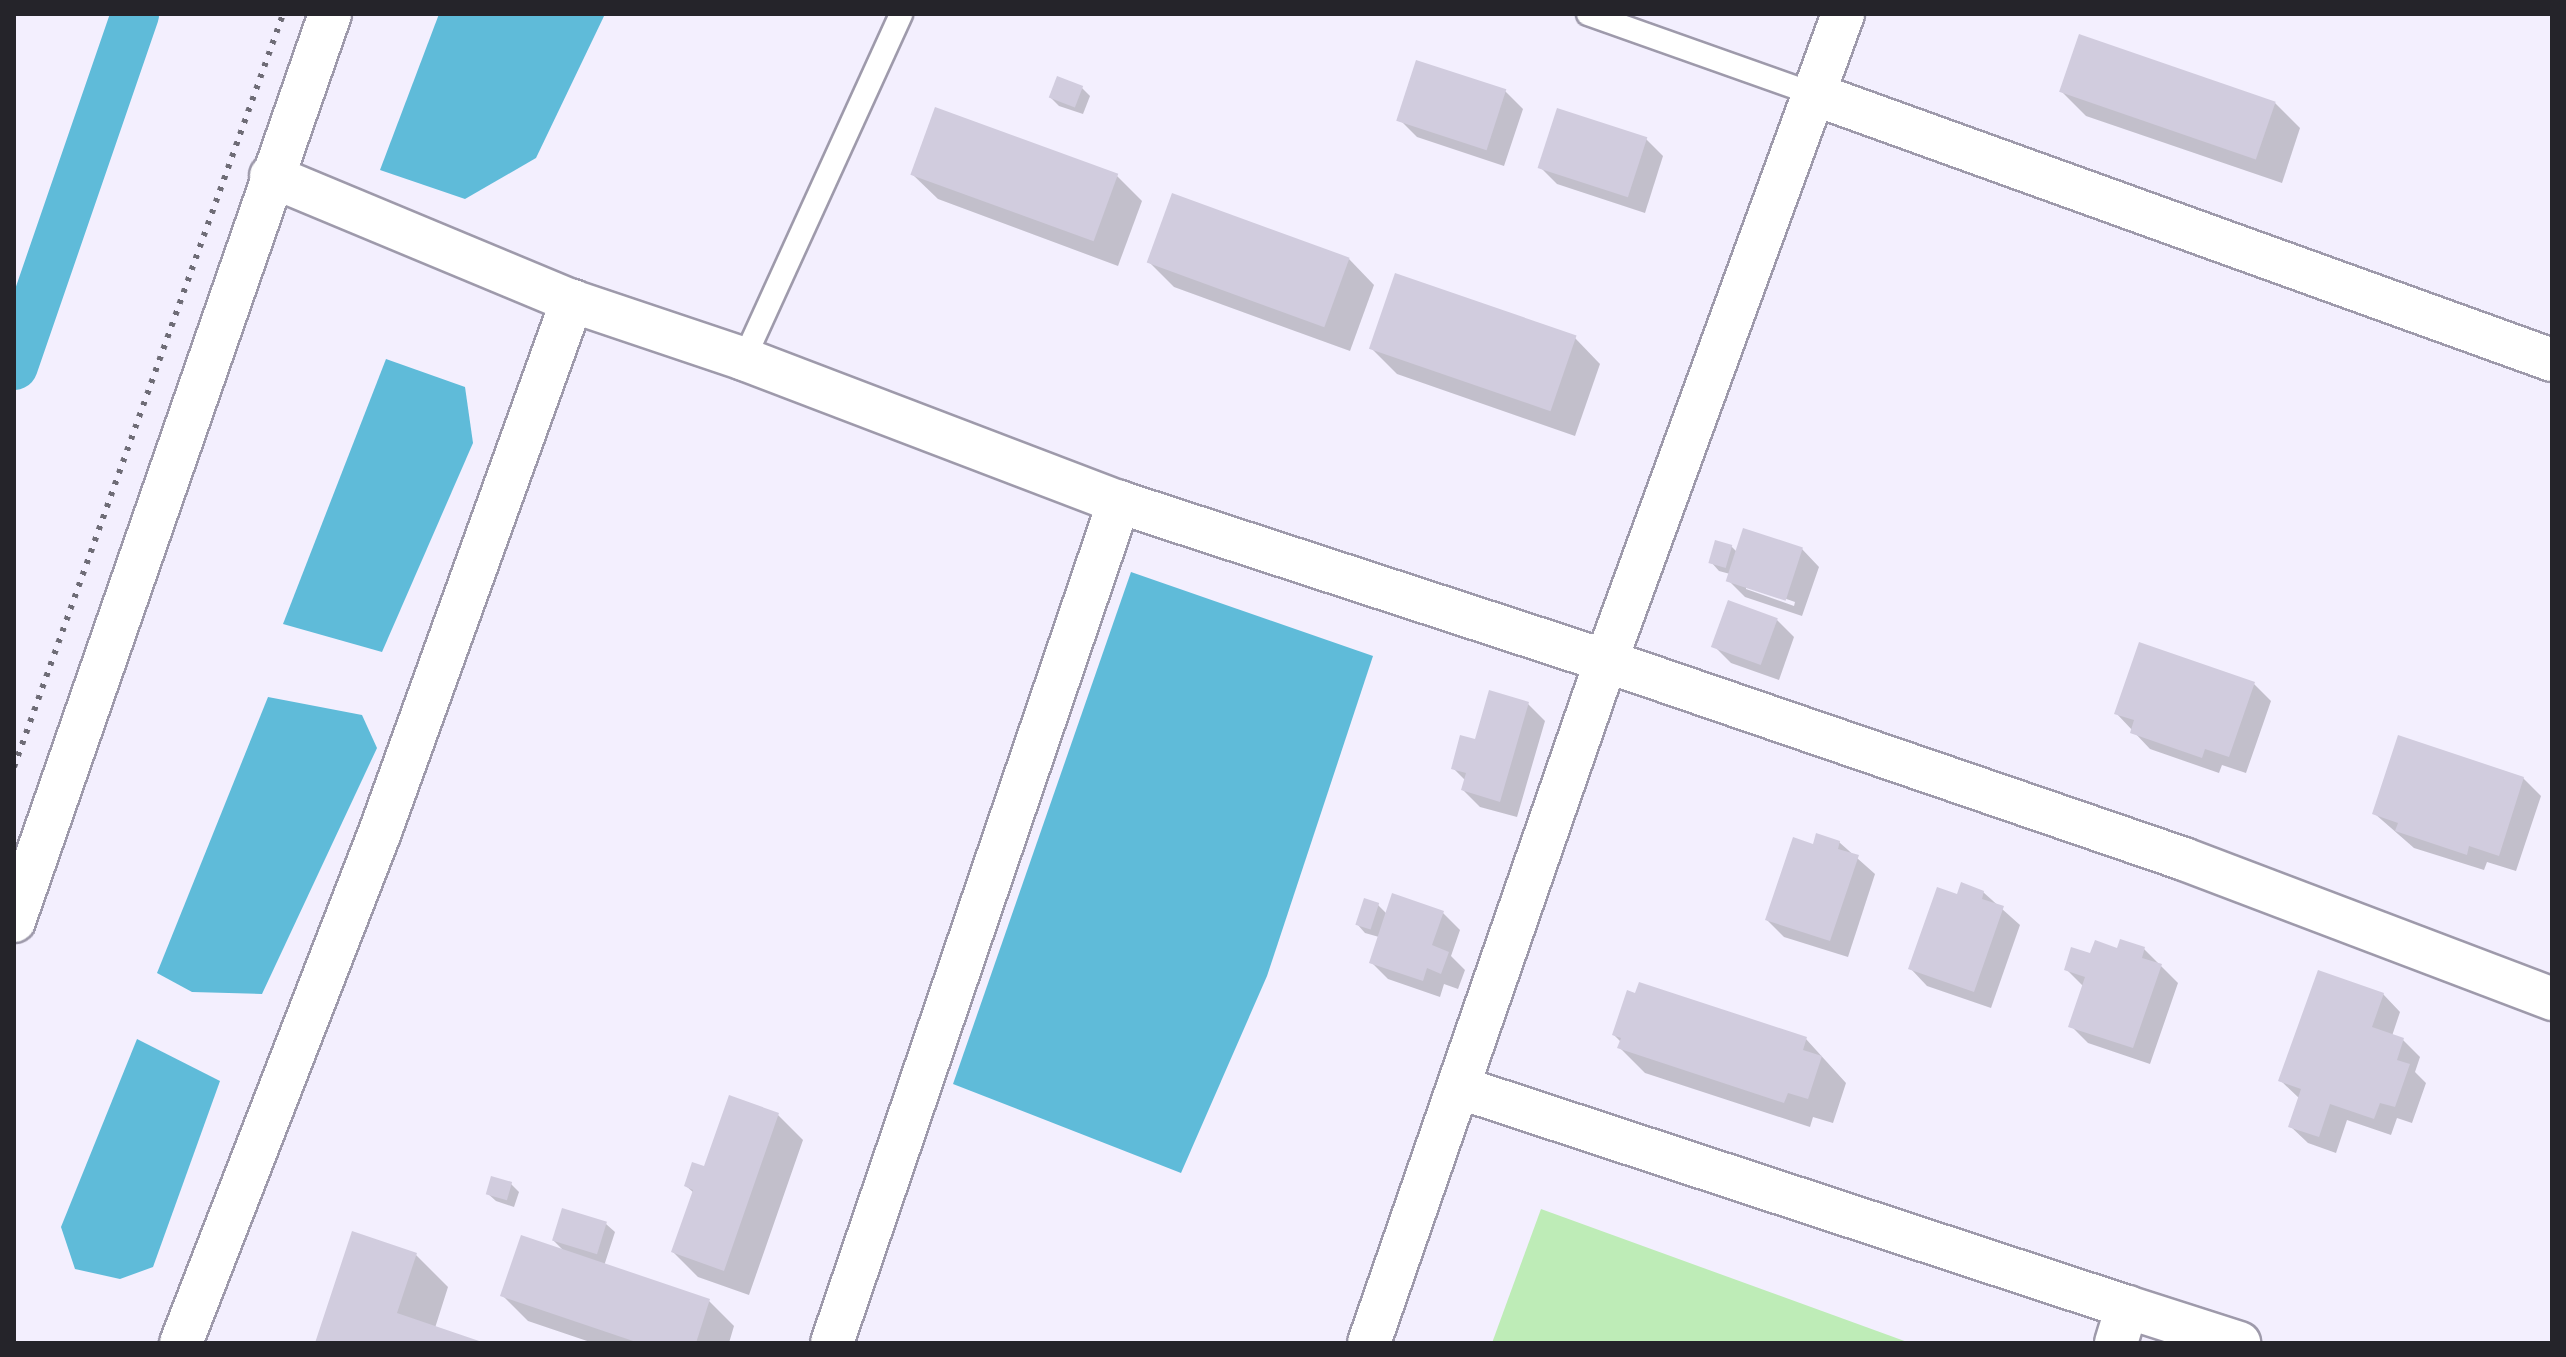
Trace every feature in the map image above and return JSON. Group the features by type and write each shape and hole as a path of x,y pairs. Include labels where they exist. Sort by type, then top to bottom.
{"street":[{"path":"14,921 271,176 330,14"},
{"path":"1369,1343 1606,661 1843,14"},
{"path":"1814,94 2552,360"},
{"path":"271,176 572,301 744,359 1119,502 1606,661 2184,859 2552,999"},
{"path":"181,1343 380,832 572,301"},
{"path":"832,1343 1119,502"},
{"path":"1458,1087 2122,1325 2239,1343"}],"lane":[{"path":"744,359 901,14"},
{"path":"1588,14 1814,94"}],"green space":[{"path":"1541,1209 1910,1343 1492,1343"}],"water":[{"path":"439,14 605,14 536,158 465,199 380,170"},
{"path":"386,359 465,387 473,443 382,652 283,624"},
{"path":"1131,572 1373,656 1267,976 1181,1173 953,1084"},
{"path":"268,697 362,715 377,748 262,994 192,992 157,973"},
{"path":"137,1039 220,1081 153,1267 120,1279 75,1269 61,1227"}],"building":[{"path":"2079,34 2276,102 2256,159 2059,92"},
{"path":"1416,60 1506,89 1487,150 1396,121"},
{"path":"1057,76 1083,86 1075,108 1049,97"},
{"path":"935,107 1118,174 1094,241 910,175"},
{"path":"1557,108 1647,137 1628,197 1538,168"},
{"path":"1172,193 1350,258 1324,327 1147,263"},
{"path":"1395,273 1577,336 1550,411 1369,349"},
{"path":"1743,528 1803,547 1786,601 1726,581"},
{"path":"1715,540 1732,545 1726,568 1708,563"},
{"path":"1728,600 1778,618 1761,665 1711,647"},
{"path":"2139,642 2255,682 2229,757 2205,749 2202,758 2130,733 2134,720 2114,714"},
{"path":"1489,690 1529,702 1500,802 1461,790 1466,773 1451,769 1460,735 1475,739"},
{"path":"2398,735 2524,777 2499,856 2469,846 2467,855 2395,831 2398,823 2372,814"},
{"path":"1816,833 1840,841 1838,849 1859,855 1830,941 1765,920 1793,837 1813,844"},
{"path":"1961,882 1984,891 1982,899 2004,906 1974,992 1908,969 1937,887 1957,894"},
{"path":"1392,893 1444,911 1432,945 1449,952 1441,974 1427,968 1423,981 1369,963"},
{"path":"1364,898 1379,903 1371,930 1355,925"},
{"path":"2120,939 2145,947 2142,958 2162,964 2133,1048 2068,1027 2085,977 2064,970 2071,947 2090,953 2095,940 2117,948"},
{"path":"2318,970 2384,993 2372,1027 2404,1038 2397,1060 2410,1064 2395,1107 2380,1103 2374,1119 2330,1104 2319,1137 2288,1127 2301,1089 2278,1081"},
{"path":"1639,982 1807,1037 1803,1050 1822,1056 1808,1099 1788,1093 1784,1103 1617,1048 1621,1038 1612,1035 1627,990 1635,993"},
{"path":"729,1095 779,1113 724,1271 671,1252 693,1190 684,1186 692,1162 704,1166"},
{"path":"491,1176 512,1182 507,1200 486,1194"},
{"path":"562,1208 607,1222 597,1254 552,1241"},
{"path":"352,1231 417,1253 397,1313 485,1343 315,1343"},
{"path":"521,1235 710,1299 696,1343 639,1343 500,1296"}],"waterway":[{"path":"14,366 135,14"}],"railway":[{"path":"14,767 283,14"}]}
